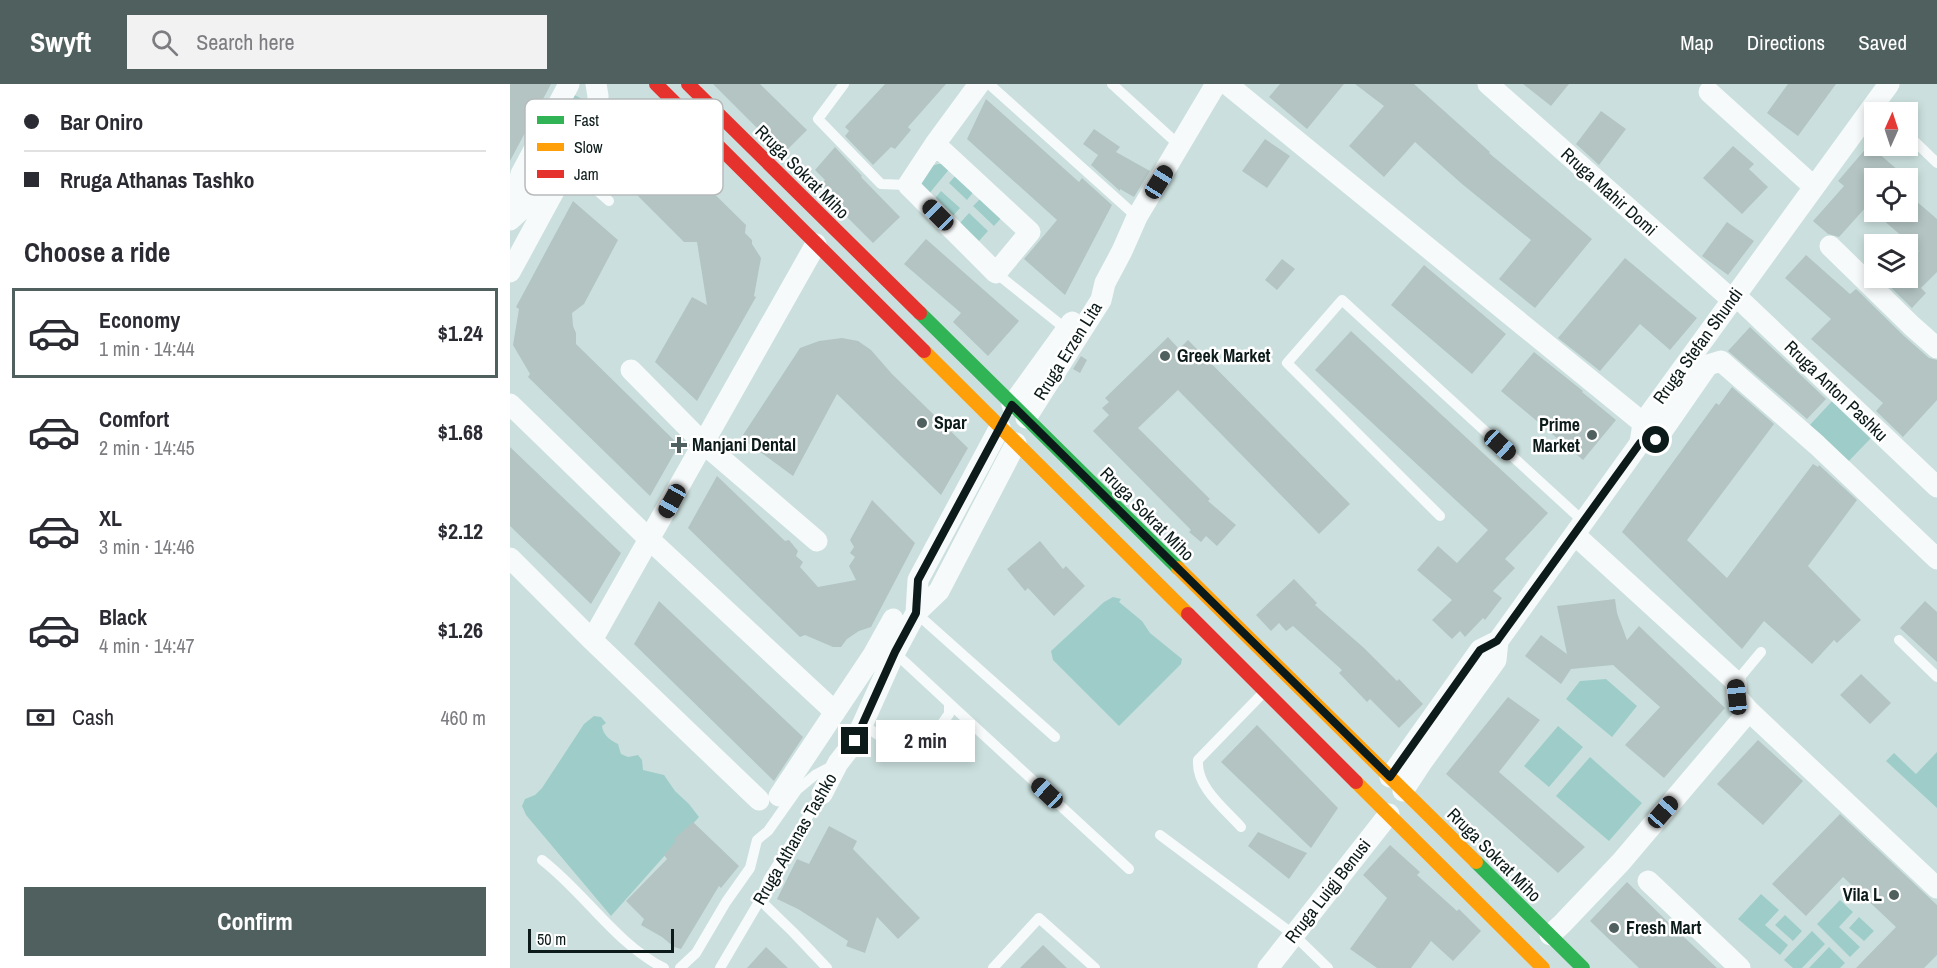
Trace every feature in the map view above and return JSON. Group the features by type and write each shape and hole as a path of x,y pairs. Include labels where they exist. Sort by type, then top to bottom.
{"main road":[{"path":"656,84 671,99"},
{"name":"Rruga Sokrat Miho","path":"688,84 703,99"},
{"name":"Rruga Sokrat Miho","path":"723,119 1583,968"},
{"path":"723,151 1543,968"},
{"path":"1000,427 1019,411"},
{"path":"1016,443 1019,411"},
{"path":"1389,814 1397,784"},
{"path":"1389,814 1397,784"}],"street":[{"path":"561,99 569,84"},
{"path":"588,99 595,84"},
{"path":"595,84 598,99"},
{"path":"935,144 1030,232 996,273 908,185 935,144 979,84"},
{"name":"Rruga Erzen Lita","path":"1019,411 1101,300 1105,283 1137,217 1216,84"},
{"path":"1227,84 1641,433 1656,440 1708,365 1721,361 1817,445 1937,560"},
{"name":"Rruga Mahir Domi","path":"1488,84 1733,297"},
{"name":"Rruga Stefan Shundi","path":"1880,102 1888,84"},
{"path":"1705,88 1814,186"},
{"name":"Rruga Stefan Shundi","path":"1397,784 1422,762 1496,660 1497,641 1579,528 1733,297 1814,186 1864,125"},
{"path":"513,217 521,174 525,166"},
{"path":"513,217 536,195"},
{"path":"510,272 552,195"},
{"path":"592,640 816,244"},
{"path":"1830,246 1937,348"},
{"name":"Rruga Erzen Lita","path":"1019,411 1066,329 1093,293 1105,283"},
{"name":"Rruga Anton Pashku","path":"1733,297 1937,486"},
{"path":"631,370 703,443 817,541"},
{"path":"510,404 650,540 834,711"},
{"name":"Rruga Athanas Tashko","path":"916,613 918,580 1000,427"},
{"name":"Rruga Athanas Tashko","path":"822,794 838,763 855,741 887,648 916,613 939,591 1016,443"},
{"path":"1579,528 1736,682 1737,697 1749,711 1937,888"},
{"path":"510,558 592,640 769,798 834,711 887,648 893,619"},
{"path":"1550,935 1621,862 1749,711"},
{"name":"Rruga Luigj Benusi","path":"1268,968 1389,814"},
{"path":"1648,881 1740,968"}],"lane":[{"path":"844,84 818,119 881,184 908,185"},
{"path":"989,84 1137,217"},
{"path":"1112,84 1180,146"},
{"path":"1918,145 1937,163"},
{"path":"602,195 609,201"},
{"path":"996,273 1066,329"},
{"path":"1440,516 1287,363 1341,300 1579,528"},
{"path":"893,619 916,613 1055,737"},
{"path":"1899,640 1935,671"},
{"path":"887,648 950,703 1129,869"},
{"path":"1736,682 1761,652"},
{"path":"1241,827 1204,785 1197,770 1198,760 1265,691"},
{"path":"862,724 906,754 913,756 921,753 949,714 950,703"},
{"path":"680,968 696,953 726,902 750,868 757,840 768,831 797,790 814,775 838,763"},
{"name":"Rruga Athanas Tashko","path":"720,968 760,900 768,880 822,794"},
{"path":"1160,835 1294,935 1328,968"},
{"path":"542,860 582,896 630,946 651,962 664,968"},
{"path":"760,900 826,968"},
{"path":"993,968 1039,918 1095,968"}],"shaded area":[{"path":"569,92 582,99 565,99"},
{"path":"947,164 951,167 928,195 922,189 922,180 931,166"},
{"path":"957,174 975,190 967,200 949,183"},
{"path":"941,191 960,208 951,218 932,202"},
{"path":"983,196 1004,215 994,226 973,206"},
{"path":"969,213 988,231 979,241 960,223"},
{"path":"1833,400 1872,437 1846,464 1808,427"},
{"path":"1113,597 1121,599 1119,602 1142,621 1150,633 1182,659 1181,664 1119,726 1053,660 1051,651 1104,602"},
{"path":"1606,679 1637,706 1612,737 1566,699 1580,681"},
{"path":"594,716 601,717 606,723 602,726 604,732 618,744 621,754 628,757 638,755 642,760 643,770 664,775 699,817 611,916 526,815 522,806 525,799 535,795 542,788 584,724"},
{"path":"1558,726 1583,747 1549,787 1524,766"},
{"path":"1937,752 1937,808 1886,761 1894,753 1916,774"},
{"path":"1590,757 1642,803 1609,841 1556,796"},
{"path":"1761,894 1779,910 1765,925 1788,945 1780,955 1738,919"},
{"path":"1840,900 1853,912 1839,927 1860,947 1850,957 1817,924"},
{"path":"1785,915 1802,931 1793,941 1775,925"},
{"path":"1859,917 1874,931 1864,941 1849,928"},
{"path":"1812,931 1825,944 1802,968 1793,968 1784,960"},
{"path":"1829,947 1845,963 1840,968 1809,968"}],"building":[{"path":"510,84 551,84 543,99 525,99 525,133 510,161"},
{"path":"713,84 760,84 807,130 783,154"},
{"path":"885,84 946,84 908,127 911,130 895,149 891,147 873,165 845,136 849,131 845,127"},
{"path":"1280,84 1344,84 1307,129 1269,97"},
{"path":"1355,84 1414,84 1489,153 1592,239 1535,308 1499,279 1531,240 1415,142 1384,177 1349,146 1384,106"},
{"path":"1523,84 1569,84 1551,106"},
{"path":"1788,84 1836,84 1798,136 1767,113"},
{"path":"986,99 1079,182 1082,178 1112,205 1065,295 1024,259 1057,220 967,139"},
{"path":"1601,111 1626,129 1599,165 1576,144"},
{"path":"1094,129 1120,147 1116,152 1150,171 1134,197 1120,189 1120,191 1091,165 1098,155 1083,144"},
{"path":"1265,139 1290,156 1267,188 1242,171"},
{"path":"1733,146 1754,164 1749,169 1768,187 1742,214 1703,178"},
{"path":"835,147 900,217 873,243 842,212 845,210 820,186 825,180 815,170"},
{"path":"1864,151 1864,156 1882,156 1895,168 1864,168 1864,209 1839,237 1828,234 1813,221 1844,186 1838,181"},
{"path":"637,195 715,195 746,225 745,233 752,240 761,258 754,296 756,297 697,401 655,362 692,297 707,305 697,242 684,242"},
{"path":"573,201 618,240 584,304 572,313 576,344 679,445 650,496 528,377 530,374 513,345 519,309 516,307"},
{"path":"1918,203 1937,219 1937,272 1921,288 1926,293 1912,308 1891,288 1918,288 1918,234 1899,234 1885,222 1918,222"},
{"path":"1727,222 1754,241 1728,275 1702,256"},
{"path":"926,239 1019,321 988,356 953,322 961,313 904,264"},
{"path":"1806,255 1850,294 1856,289 1929,358 1937,360 1937,400 1903,437 1876,411 1883,403 1811,339 1831,319 1785,278"},
{"path":"1625,258 1697,318 1670,350 1640,324 1600,371 1558,338"},
{"path":"1282,259 1295,269 1277,290 1265,280"},
{"path":"1424,265 1506,334 1472,374 1391,305"},
{"path":"1750,327 1826,399 1807,419 1728,351"},
{"path":"1351,331 1548,513 1505,559 1515,568 1493,591 1502,598 1485,620 1483,618 1465,637 1460,631 1452,639 1432,620 1452,600 1417,570 1438,546 1457,563 1488,530 1315,370"},
{"path":"1168,337 1179,349 1188,340 1350,504 1319,534 1178,390 1138,428 1210,499 1208,501 1236,525 1217,546 1206,536 1201,542 1189,532 1191,530 1093,431 1109,415 1102,408 1109,402 1105,398"},
{"path":"842,338 858,341 871,350 892,374 968,448 941,495 837,394 793,476 741,438 800,348 819,341"},
{"path":"1534,352 1616,420 1583,460 1501,391"},
{"path":"1081,356 1087,360 1080,373 1073,369"},
{"path":"1732,387 1774,424 1687,540 1727,578 1813,464 1818,467 1819,465 1857,500 1808,566 1861,620 1837,643 1834,640 1812,664 1764,621 1742,649 1622,532 1716,403 1719,405"},
{"path":"510,447 621,553 591,604 510,526"},
{"path":"717,476 785,541 789,540 798,551 796,556 803,562 800,567 818,587 856,580 849,566 855,557 850,553 854,547 850,540 872,500 915,543 871,627 847,639 841,647 833,647 805,635 800,637 688,528"},
{"path":"1040,541 1063,569 1066,566 1085,586 1054,616 1028,588 1025,591 1007,569"},
{"path":"1294,579 1317,603 1315,605 1397,681 1399,679 1423,704 1399,728 1370,699 1367,702 1339,673 1342,670 1293,626 1286,631 1279,623 1271,631 1256,615"},
{"path":"1615,599 1617,613 1627,640 1639,626 1725,708 1664,778 1625,745 1660,707 1613,665 1571,669 1561,684 1525,656 1541,635 1567,654 1557,606"},
{"path":"659,601 803,737 774,781 634,644"},
{"path":"1925,601 1937,612 1937,662 1900,628"},
{"path":"1861,674 1891,703 1870,724 1840,695"},
{"path":"1508,697 1540,720 1499,772 1585,847 1558,873 1446,774"},
{"path":"1257,725 1338,808 1311,848 1221,762"},
{"path":"1758,740 1803,781 1763,825 1717,784"},
{"name":"Vila L","path":"1840,814 1937,905 1937,955 1924,968 1856,968 1896,927 1843,877 1806,916 1772,884"},
{"path":"693,822 739,866 721,888 719,886 681,949 674,947 641,925 644,919 626,901 667,859 664,855 676,841 674,839"},
{"path":"829,826 857,841 853,849 920,918 898,939 877,917 865,953 846,946 848,941 798,909 777,899 797,859 809,864"},
{"path":"1258,832 1307,853 1289,879 1248,846"},
{"path":"1390,845 1420,872 1417,875 1457,911 1459,909 1481,931 1453,961 1431,941 1411,968 1377,968 1350,949 1387,898 1363,875"},
{"path":"1627,882 1717,968 1639,968 1590,921"},
{"path":"1043,945 1067,968 1020,968"},
{"path":"766,947 788,968 747,968"}],"traffic: fast":[{"path":"920,313 1178,568"},
{"path":"1476,862 1583,968"}],"traffic: slow":[{"path":"924,351 1188,614"},
{"path":"1178,568 1476,862"},
{"path":"1356,782 1543,968"}],"traffic: jam":[{"path":"656,84 671,99"},
{"path":"688,84 703,99"},
{"path":"723,119 920,313"},
{"path":"723,151 924,351"},
{"path":"1188,614 1356,782"}],"place":[{"name":"Greek Market","path":"1165,356"},
{"name":"Spar","path":"922,423"},
{"name":"Prime Market","path":"1592,435"},
{"name":"Manjani Dental","path":"679,445"},
{"name":"Vila L","path":"1894,895"},
{"name":"Fresh Mart","path":"1614,928"}],"route":[{"path":"855,741 895,652 916,613 918,580 1012,405 1390,777 1480,650 1497,641 1640,443 1656,440"}]}
